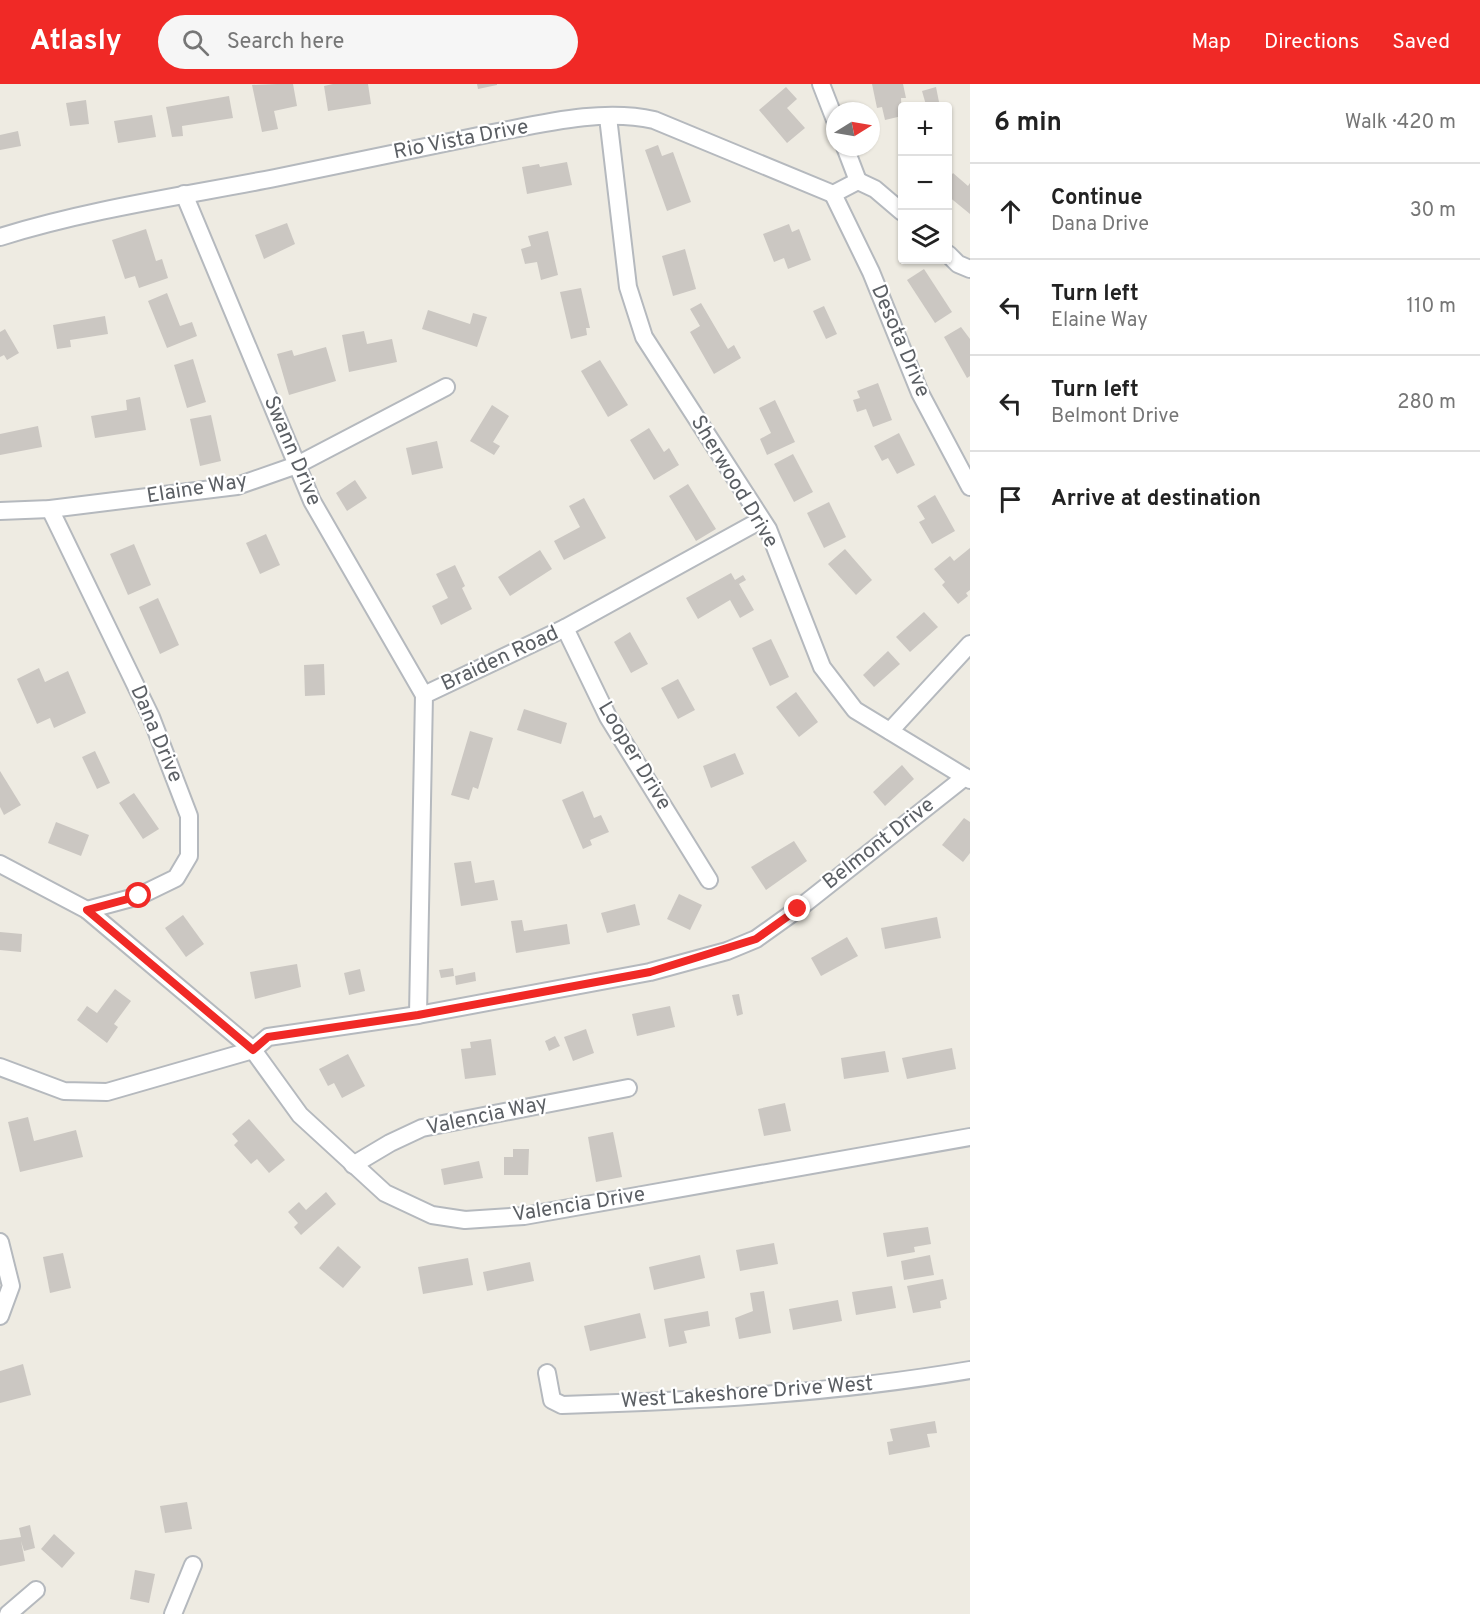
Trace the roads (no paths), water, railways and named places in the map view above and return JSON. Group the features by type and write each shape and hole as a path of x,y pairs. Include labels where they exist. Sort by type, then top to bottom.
{"street":[{"path":"821,84 828,102"},
{"name":"Rio Vista Drive","path":"0,237 41,224 184,194 554,122 608,117 639,117 654,120 833,194"},
{"name":"Sherwood Drive","path":"608,117 627,287 644,337 761,520 777,551 822,667 855,710 968,778"},
{"path":"848,156 858,181 875,189 901,210"},
{"path":"833,194 858,181"},
{"name":"Swann Drive","path":"184,194 312,501 424,695"},
{"name":"Desota Drive","path":"833,194 871,272 920,393 970,487"},
{"path":"952,258 958,264 970,269"},
{"name":"Elaine Way","path":"0,511 50,509 237,486 297,465 446,387"},
{"name":"Dana Drive","path":"50,509 151,717 189,816 189,856 176,878 139,896 87,910"},
{"name":"Braiden Road","path":"418,1015 424,695 566,628 761,520"},
{"name":"Looper Drive","path":"566,628 609,717 709,880"},
{"path":"890,731 970,644"},
{"name":"Belmont Drive","path":"0,1067 64,1091 107,1092 253,1050 268,1037 418,1015 650,972 756,939 968,778"},
{"path":"0,864 87,910 253,1050"},
{"name":"Valencia Drive","path":"253,1050 300,1115 385,1193 432,1215 465,1221 524,1216 970,1137"},
{"name":"Valencia Way","path":"353,1165 390,1143 422,1128 628,1088"},
{"path":"0,1242 11,1286 0,1316"},
{"name":"West Lakeshore Drive West","path":"547,1373 552,1400 562,1405 791,1394 904,1381 970,1370"},
{"path":"173,1614 193,1565"},
{"path":"8,1614 36,1590"}]}
